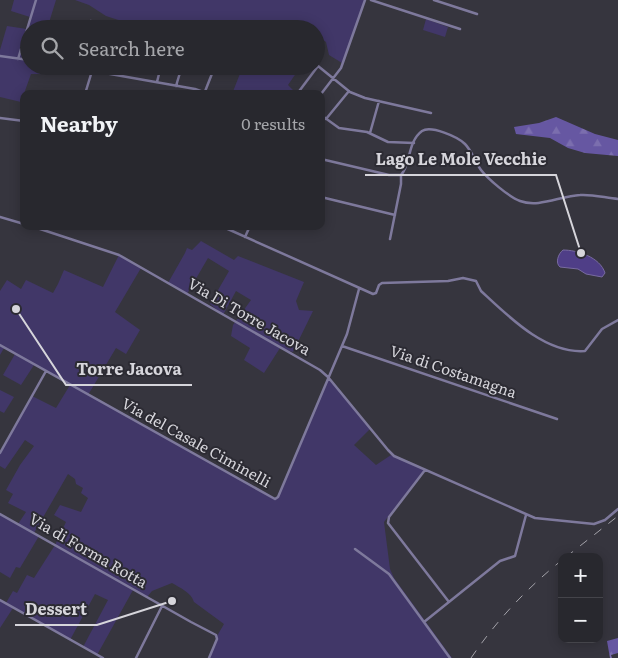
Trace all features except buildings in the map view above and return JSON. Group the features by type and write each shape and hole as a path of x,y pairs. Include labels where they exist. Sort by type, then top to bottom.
{"street":[{"path":"30,20 36,0"},
{"path":"324,90 341,68 365,0"},
{"path":"371,0 460,30"},
{"path":"434,0 477,14"},
{"path":"0,56 18,59 20,52"},
{"path":"325,72 349,92 431,113"},
{"path":"87,90 91,75"},
{"path":"116,75 193,90"},
{"path":"157,82 159,75"},
{"path":"176,86 179,75"},
{"path":"206,90 212,75"},
{"path":"300,90 311,75"},
{"path":"349,92 326,119 338,128 370,133 388,142 414,143"},
{"path":"370,133 379,101"},
{"path":"0,118 20,120"},
{"path":"390,239 401,184 401,175 404,172 414,143 422,132 427,130 441,132 459,140 466,146 486,175 513,198 523,202 535,203 581,195 618,199"},
{"path":"325,160 391,176 401,175"},
{"path":"325,198 395,215"},
{"path":"0,216 20,223"},
{"name":"Via Di Torre Jacova","path":"43,230 120,256 320,370 328,377 390,452 426,470 536,519 592,524 604,521 618,509"},
{"path":"229,230 359,289 375,294 379,285 383,283 448,281 462,278 475,281 481,291 528,332 560,347 576,351 585,351 602,329 618,320"},
{"path":"245,237 248,230"},
{"path":"328,377 350,328 359,289"},
{"name":"Via del Casale Ciminelli","path":"0,345 275,499 278,497 328,377"},
{"name":"Via di Costamagna","path":"342,346 557,419"},
{"path":"0,453 46,371"},
{"path":"426,470 389,517 388,523 449,602"},
{"name":"Via di Forma Rotta","path":"0,514 217,636 209,658"},
{"path":"424,622 500,561 514,557 526,515"},
{"path":"355,549 389,574 450,658"},
{"path":"0,600 103,658"},
{"path":"136,658 162,606"}],"shaded area":[{"path":"14,0 56,0 50,20 29,20 30,17 11,11"},
{"path":"75,0 365,0 342,63 329,55 325,41 325,20 118,20 106,16 89,5"},
{"path":"426,19 448,27 445,37 423,30"},
{"path":"7,26 20,28 20,75 31,75 25,90 20,90 20,102 0,97 0,50"},
{"path":"239,75 295,75 288,85 293,90 234,90"},
{"path":"201,241 234,260 238,256 304,282 296,301 299,310 313,311 293,352 280,348 264,373 244,360 250,348 231,336 233,325 251,300 236,291 223,315 210,304 229,271 208,258 187,294 168,283 187,248 192,250"},
{"path":"563,250 575,251 593,259 602,267 605,273 602,277 586,274 578,269 560,267 558,265 558,258"},
{"path":"119,255 141,268 115,312 140,330 126,354 116,348 88,395 272,498 278,497 328,377 370,429 354,445 376,465 391,455 424,470 384,522 390,569 394,578 452,658 209,658 217,636 224,624 194,602 188,593 172,583 152,591 147,597 133,590 97,655 83,647 108,600 95,594 70,640 13,608 0,628 0,600 6,603 13,591 17,593 27,575 34,578 55,545 66,522 54,515 60,505 81,512 88,498 81,493 83,488 76,484 75,479 68,474 34,533 39,536 20,568 16,567 10,578 0,572 0,514 18,524 26,512 8,503 13,494 6,490 20,465 34,446 25,440 5,469 0,466 0,453 32,396 56,408 70,385 34,365 21,385 3,375 15,354 4,348 0,355 0,291 7,280 21,289 26,280 53,293 64,270 103,287"},
{"path":"0,390 14,397 4,413 0,411"}],"green space":[{"path":"556,117 595,134 618,140 618,156 585,153 568,148 550,138 516,134 514,127 539,123"},
{"path":"618,638 618,653 611,655 612,658 610,658 607,641"}],"railway":[{"path":"571,553 618,516"},
{"path":"471,658 513,606 536,582 558,563"}],"place":[{"name":"Lago Le Mole Vecchie","path":"581,253"},
{"name":"Torre Jacova","path":"16,309"},
{"name":"Dessert","path":"172,601"}]}
